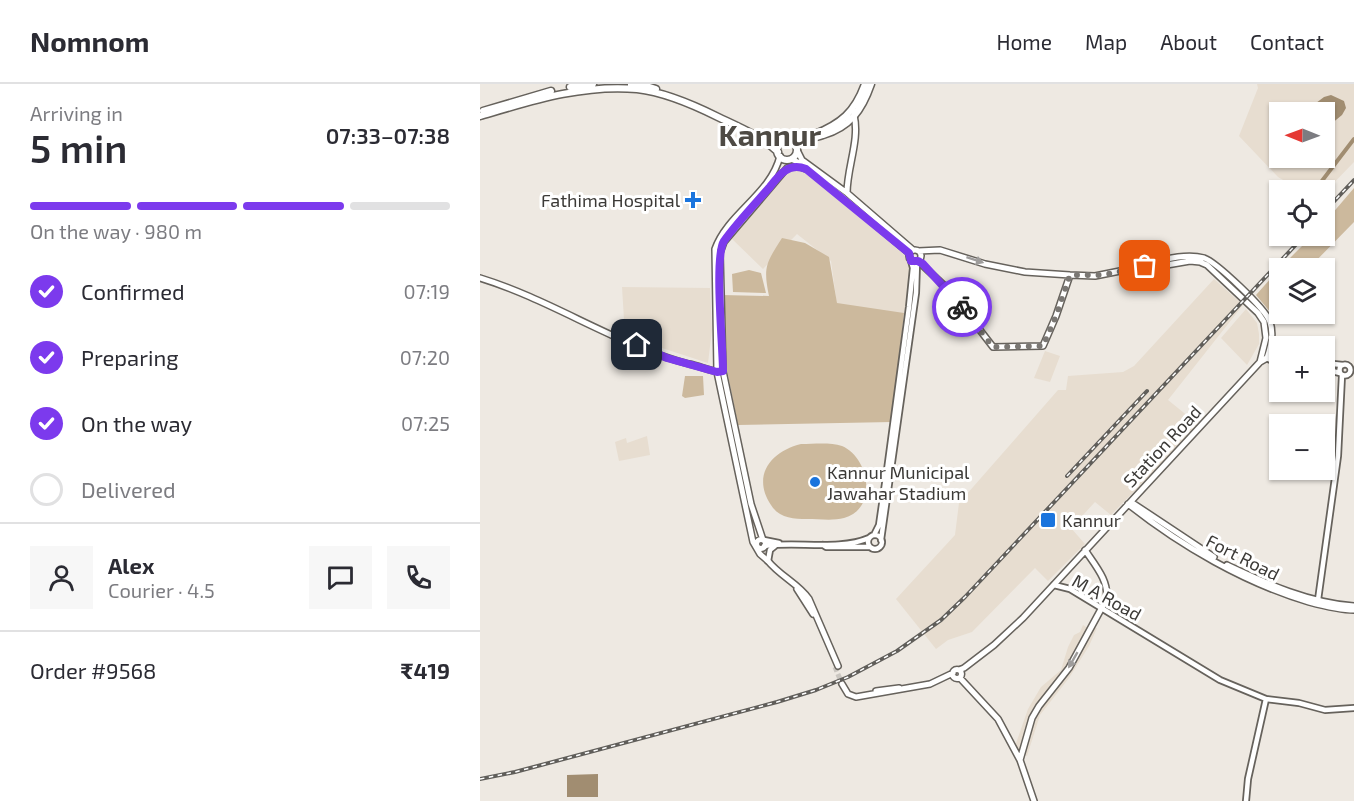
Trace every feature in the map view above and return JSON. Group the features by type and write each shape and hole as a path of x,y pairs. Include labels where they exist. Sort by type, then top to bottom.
{"highway":[{"path":"480,114 534,95 593,84"},
{"path":"631,84 700,108 758,136 777,152 790,159 802,142 832,132 854,114 866,97 871,84"},
{"path":"854,114 865,84"},
{"path":"480,114 576,90 641,86"},
{"path":"758,136 786,140 807,137 854,114"},
{"path":"786,140 797,148"},
{"path":"777,152 779,145 786,140"}],"main road":[{"path":"847,193 856,130 854,114"},
{"path":"797,148 802,160 847,193 913,251 915,261 949,290 993,347 1043,346 1070,275"},
{"path":"775,176 777,152"},
{"path":"775,176 777,152"},
{"path":"768,561 751,504 717,363 715,249 723,233 790,159 921,256 915,261"},
{"path":"806,169 791,166 775,176 722,245 719,269 720,371 753,543 778,573 795,585 813,613 836,667"},
{"path":"913,251 940,250 985,264 1031,272 1070,275 1104,275 1154,265 1200,262 1207,265 1236,291 1264,322 1266,344 1263,359"},
{"path":"1154,265 1161,260 1192,256 1203,258 1216,265 1266,315 1270,322 1271,336"},
{"path":"480,278 530,297 610,336 667,358 720,371"},
{"path":"1263,359 1269,347"},
{"name":"Station Road","path":"843,684 852,696 904,689 939,681 959,673 1000,639 1054,585 1263,359"},
{"path":"702,368 717,363"},
{"name":"Fort Road","path":"1130,503 1234,573 1318,602 1354,608"},
{"path":"750,531 762,544"},
{"path":"1020,760 1032,718 1069,668 1102,609 1107,594 1107,586 1085,550"},
{"path":"959,673 998,719 1020,760 1034,801"}],"street":[{"path":"823,545 826,547 878,548 881,540 915,261"},
{"path":"1263,359 1269,358"},
{"path":"1263,359 1269,361"},
{"path":"1335,364 1350,367 1351,371 1344,374 1335,371"},
{"path":"1318,602 1338,456 1344,374 1340,369 1343,365"},
{"path":"762,544 823,545 862,541 874,535 879,525 892,447"},
{"path":"758,528 777,544"},
{"path":"874,535 879,536 881,540"},
{"path":"868,538 870,547"},
{"path":"768,561 770,550 777,544"},
{"name":"M A Road","path":"1054,585 1070,590 1220,680 1266,699 1299,703 1325,710 1354,708"},
{"path":"1246,801 1248,779 1266,699"}],"shaded area":[{"path":"1257,84 1354,84 1354,162 1335,182 1283,180 1269,168 1335,168 1335,102 1269,102 1269,168 1239,136 1258,88"},
{"path":"1331,95 1344,101 1346,108 1335,121 1335,102 1317,102"},
{"path":"797,168 807,171 908,258 911,273 904,314 837,305 831,261 797,234 763,269 731,238 789,170"},
{"path":"1354,188 1354,222 1335,241 1335,210"},
{"path":"782,238 805,243 829,257 837,303 904,313 892,422 738,425 724,355 722,295 769,296 767,266"},
{"path":"1302,246 1331,246 1319,258 1290,258"},
{"path":"749,270 761,273 766,293 733,292 732,274"},
{"path":"1214,279 1243,305 1168,400 1199,425 1111,515 1095,502 1071,528 1085,544 1048,581 1035,568 972,632 948,640 936,649 896,599 955,535 959,503 1058,390 1066,390 1068,376 1123,372 1134,366"},
{"path":"1269,280 1269,311 1256,295"},
{"path":"622,287 710,288 712,330 708,363 625,336"},
{"path":"1246,309 1257,323 1259,334 1259,344 1247,365 1221,338"},
{"path":"1045,351 1060,356 1050,382 1034,378"},
{"path":"685,376 703,376 704,395 685,398 682,396"},
{"path":"647,436 650,455 619,461 615,442 626,438 627,443"},
{"name":"Kannur Municipal Jawahar Stadium","path":"801,444 837,445 852,452 864,472 866,483 866,494 862,505 855,513 844,518 802,519 787,517 774,509 765,494 764,474 773,458"},
{"path":"1083,625 1088,628 1097,628 1089,646 1069,678 1040,715 1027,756 1014,749 1028,709 1041,687 1061,670 1068,647 1074,635 1080,632"},
{"path":"598,774 598,797 567,797 567,775"}],"waterway":[{"path":"1323,180 1354,139"}],"tunnel":[{"path":"835,667 842,684"}],"railway":[{"path":"1335,200 1354,180"},
{"path":"480,779 515,772 777,702 848,677 897,651 941,620 965,597 1295,246"},
{"path":"1067,476 1147,391"}],"way so far":[{"path":"962,307 993,347 1043,346 1070,275 1104,275 1145,266"}],"place":[{"name":"Fathima Hospital","path":"693,200"},
{"name":"Kannur Municipal Jawahar Stadium","path":"815,482"},
{"name":"Kannur","path":"1048,520"}],"district":[{"name":"Kannur","path":"770,134"}],"route":[{"path":"637,345 667,358 717,372 723,371 719,269 722,245 777,177 791,166 806,169 871,220 909,253 911,261 923,264 962,307"}]}
